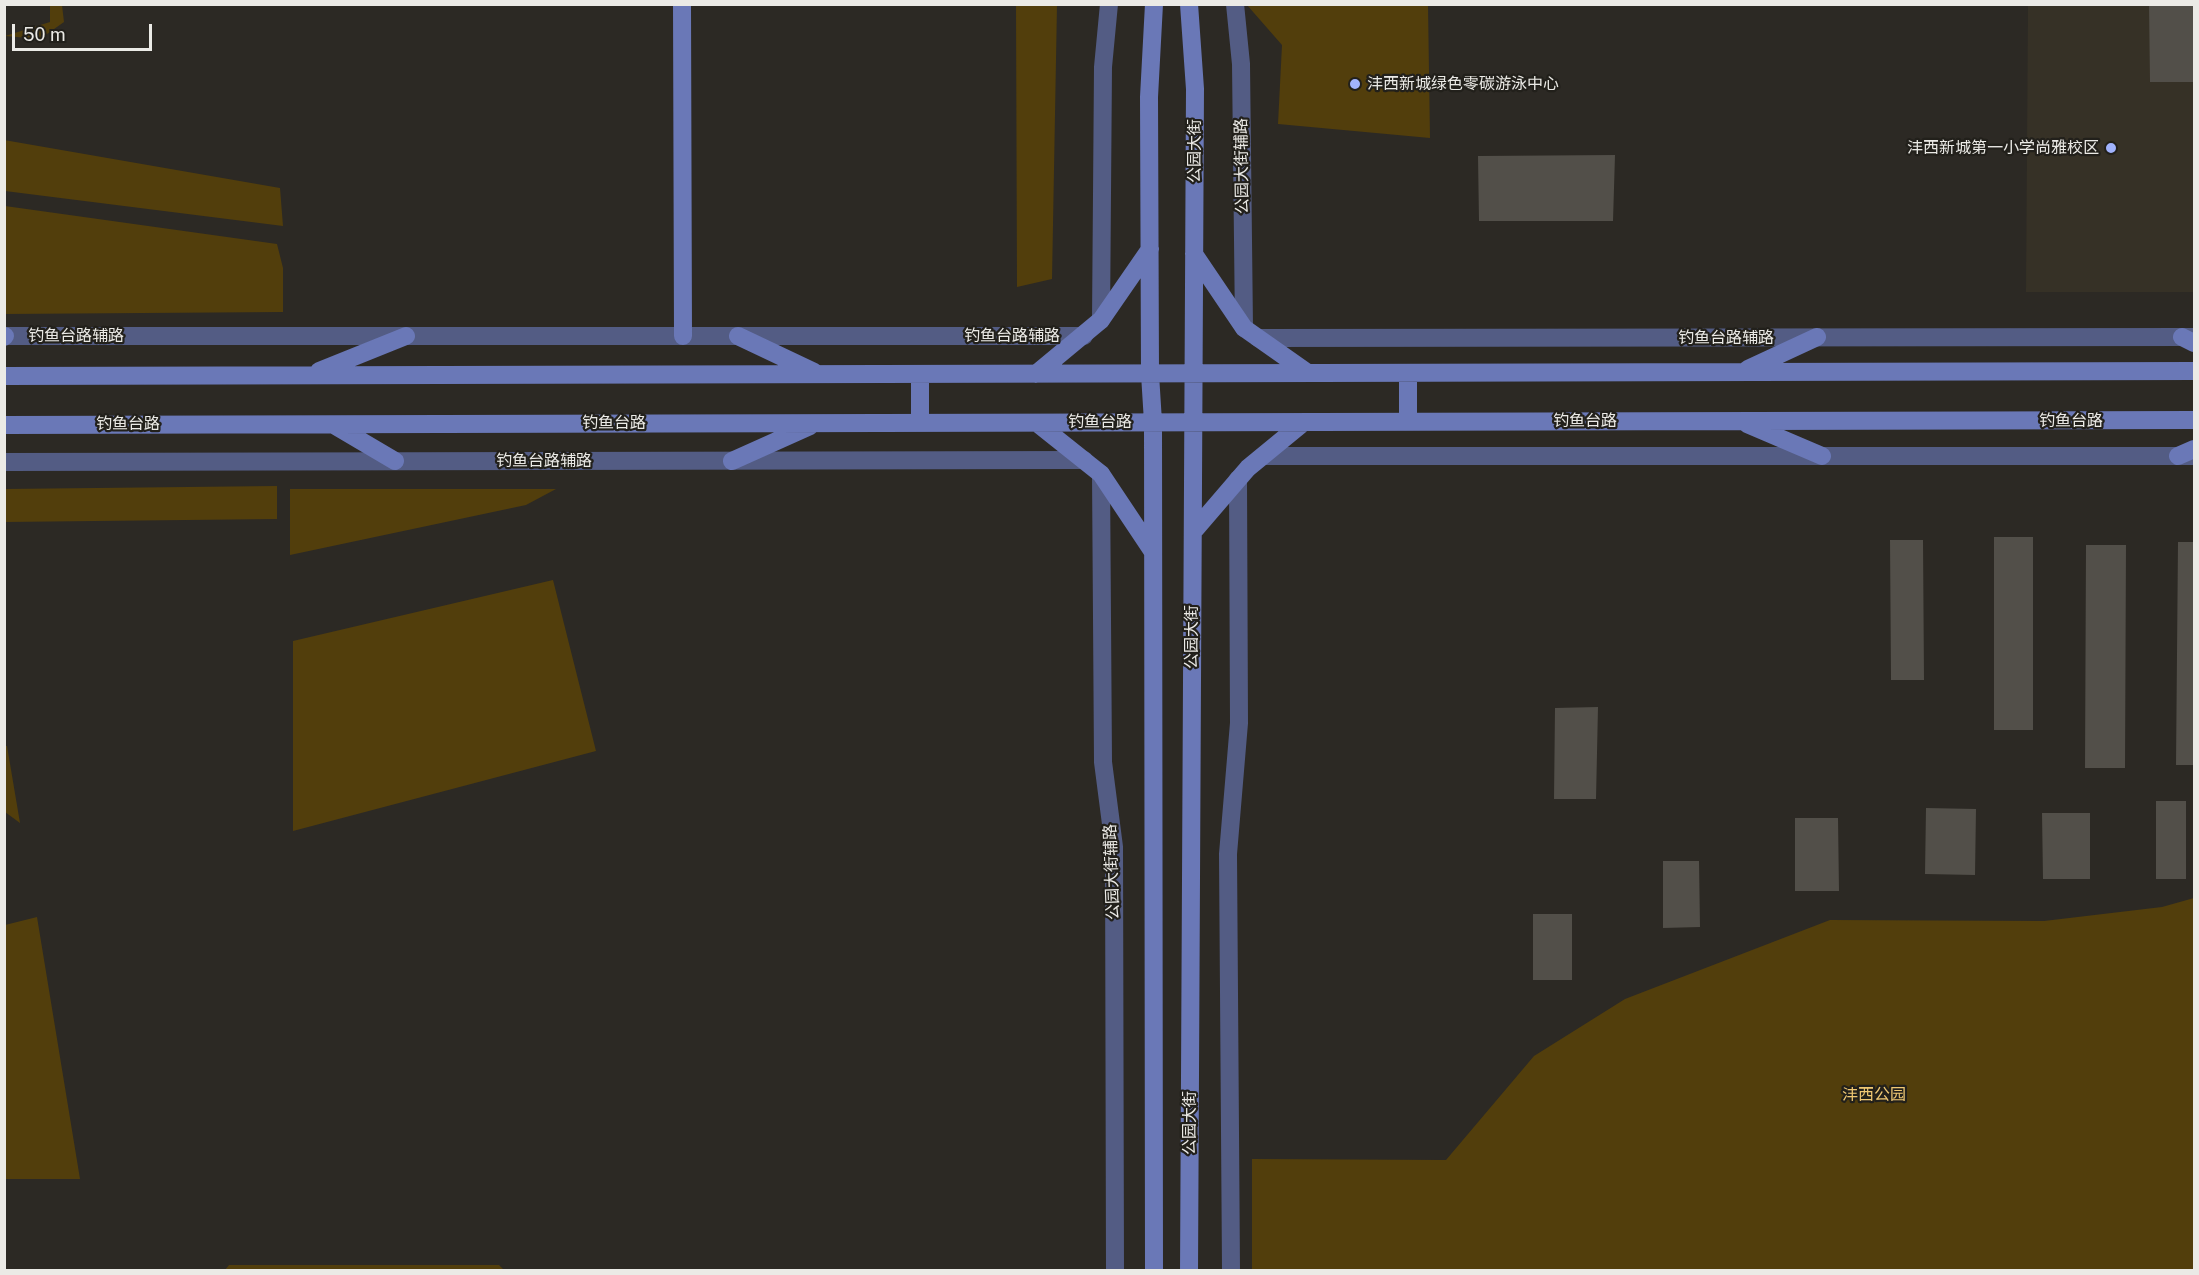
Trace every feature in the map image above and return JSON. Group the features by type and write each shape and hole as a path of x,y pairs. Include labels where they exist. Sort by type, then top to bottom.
{"main road":[{"path":"681,4 683,336"},
{"path":"1154,4 1149,97 1153,552 1154,1270"},
{"name":"公园大街","path":"1189,4 1195,89 1189,1270"},
{"path":"1036,374 1101,320 1150,249"},
{"path":"1194,254 1251,333 1308,373"},
{"path":"309,375 406,336"},
{"path":"738,336 819,374"},
{"path":"1741,372 1817,338"},
{"path":"4,376 2194,371"},
{"path":"1408,373 1408,422"},
{"path":"920,374 920,423"},
{"name":"钓鱼台路","path":"4,424 2194,420"},
{"path":"1740,421 1822,456"},
{"path":"1192,532 1238,479 1304,422"},
{"path":"732,461 817,423"},
{"path":"1037,423 1101,474 1153,552"},
{"path":"332,424 394,461"}],"street":[{"path":"1101,320 1102,67 1108,4"},
{"name":"公园大街辅路","path":"1235,4 1241,64 1251,333"},
{"name":"钓鱼台路辅路","path":"1251,333 2190,339"},
{"name":"钓鱼台路辅路","path":"5,337 1084,336"},
{"path":"1263,456 2189,454"},
{"name":"钓鱼台路辅路","path":"4,462 1084,460"},
{"name":"公园大街辅路","path":"1101,474 1103,762 1114,847 1115,1270"},
{"path":"1231,1270 1228,854 1239,723 1238,479"}],"shaded area":[{"name":"沣西新城第一小学尚雅校区","path":"2028,5 2194,5 2194,292 2026,292"}],"green space":[{"path":"50,5 62,5 64,22 40,39 5,36 50,22"},
{"path":"1016,5 1057,5 1052,279 1017,287"},
{"name":"沣西新城绿色零碳游泳中心","path":"1247,5 1428,5 1430,138 1278,124 1282,45"},
{"path":"4,140 280,188 283,226 5,191"},
{"path":"5,206 277,244 283,268 283,312 5,314"},
{"path":"277,486 277,519 5,522 5,489"},
{"path":"290,489 556,489 526,505 290,555"},
{"path":"553,580 596,751 293,831 293,641"},
{"path":"5,746 7,746 20,823 5,812"},
{"name":"沣西公园","path":"2194,898 2194,1270 1252,1270 1252,1159 1446,1160 1534,1056 1625,999 1830,920 2044,921 2162,907"},
{"path":"37,917 80,1179 5,1179 5,925"},
{"path":"229,1265 499,1265 504,1270 225,1270"}],"building":[{"path":"2149,4 2194,4 2194,82 2150,82"},
{"path":"1615,155 1613,221 1479,221 1478,156"},
{"path":"1994,537 2033,537 2033,730 1994,730"},
{"path":"1890,540 1923,540 1924,680 1891,680"},
{"path":"2178,542 2194,542 2194,765 2176,765"},
{"path":"2086,545 2126,545 2125,768 2085,768"},
{"path":"1598,707 1596,799 1554,799 1555,708"},
{"path":"2156,801 2186,801 2186,879 2156,879"},
{"path":"1926,808 1976,809 1975,875 1925,874"},
{"path":"2042,813 2090,813 2090,879 2043,879"},
{"path":"1795,818 1838,818 1839,891 1795,891"},
{"path":"1663,861 1699,861 1700,927 1663,928"},
{"path":"1533,914 1572,914 1572,980 1533,980"}],"place":[{"name":"沣西新城绿色零碳游泳中心","path":"1355,84"},
{"name":"沣西新城第一小学尚雅校区","path":"2111,148"}]}
